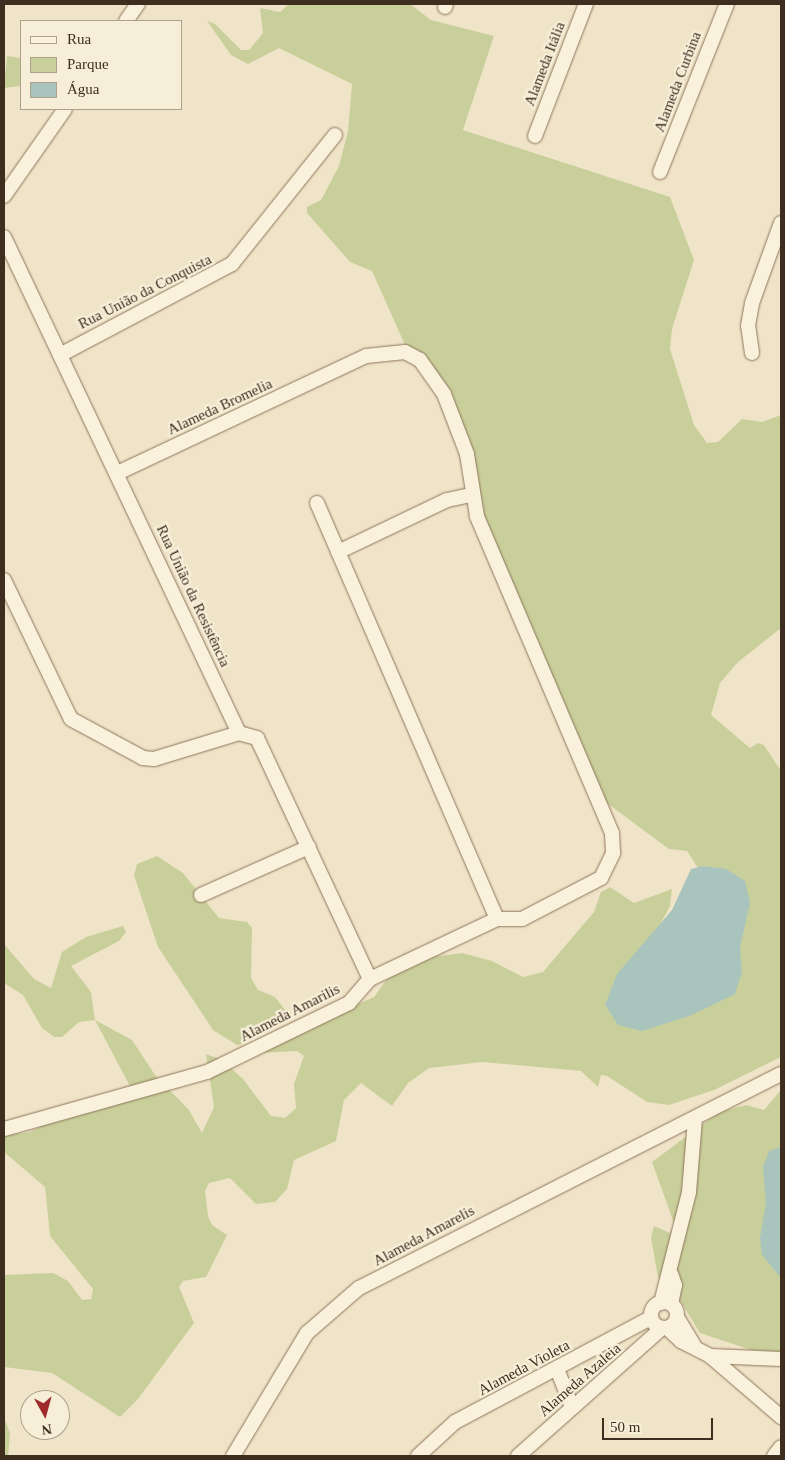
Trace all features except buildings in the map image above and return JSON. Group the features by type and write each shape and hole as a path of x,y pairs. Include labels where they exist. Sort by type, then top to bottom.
{"street":[{"path":"127,20 138,4"},
{"name":"Alameda Itália","path":"535,136 586,4"},
{"name":"Alameda Curbina","path":"660,172 727,4"},
{"path":"4,196 63,110"},
{"name":"Rua União da Conquista","path":"60,355 232,264 335,135"},
{"path":"752,353 748,326 752,303 781,223"},
{"path":"4,237 117,473"},
{"name":"Alameda Bromelia","path":"117,473 366,356 405,352 429,369 444,394 467,454 471,494 612,833 613,853"},
{"name":"Rua União da Resistência","path":"117,473 239,733"},
{"path":"338,552 447,500 471,494"},
{"path":"317,504 497,919"},
{"path":"4,580 71,719 143,758 154,759 239,733 257,738 370,979"},
{"path":"200,895 309,847"},
{"name":"Alameda Amarilis","path":"4,1129 207,1072 350,1003 370,979 497,919 522,919 601,878 613,853"},
{"name":"Alameda Amarelis","path":"233,1456 288,1359 320,1318 344,1299 584,1170 695,1119 781,1074"},
{"path":"695,1119 689,1192 666,1304 695,1347"},
{"path":"666,1304 653,1308 652,1318 710,1356 781,1416"},
{"name":"Alameda Violeta","path":"418,1456 455,1422 652,1318"},
{"name":"Alameda Azaleia","path":"518,1456 572,1407 677,1318"},
{"path":"710,1356 781,1359"},
{"path":"557,1369 572,1407"},
{"path":"774,1456 781,1447"}],"green space":[{"path":"289,4 410,4 431,20 494,36 463,130 670,197 694,260 672,329 670,349 694,425 707,443 718,442 742,419 762,422 781,415 781,628 738,662 720,683 711,715 750,748 758,743 764,745 781,771 781,1057 714,1090 669,1105 647,1102 607,1076 601,1075 598,1087 581,1071 482,1062 429,1068 408,1083 392,1106 361,1083 344,1100 336,1141 294,1160 287,1189 275,1202 256,1204 230,1178 209,1183 205,1191 208,1216 212,1225 227,1235 206,1277 183,1281 179,1287 194,1323 138,1399 120,1417 52,1373 4,1367 4,1275 53,1273 68,1281 82,1300 91,1299 93,1289 50,1236 45,1187 4,1152 4,1136 30,1132 64,1114 132,1090 95,1020 132,1040 155,1075 189,1110 202,1133 214,1107 206,1054 222,1060 243,1079 271,1116 285,1118 296,1108 294,1084 304,1056 297,1051 260,1053 307,1026 374,997 400,961 462,953 492,961 523,977 543,972 594,912 601,892 610,887 634,903 672,889 670,906 627,985 702,874 687,851 669,849 596,795 471,495 470,465 429,369 409,354 372,271 350,262 307,213 307,207 321,200 339,166 348,131 352,84 279,48 248,64 231,55 207,21 215,24 241,50 249,50 263,33 260,8 280,12"},
{"path":"7,56 20,58 20,86 4,88"},
{"path":"157,856 183,873 219,918 247,922 252,928 251,978 258,990 275,997 285,1010 279,1019 250,1034 245,1044 237,1045 213,1030 158,947 134,875 137,864"},
{"path":"123,926 126,932 119,941 71,966 91,992 95,1020 79,1022 62,1037 54,1037 42,1028 23,995 4,983 4,944 34,979 51,988 62,952 86,937"},
{"path":"781,1090 781,1360 700,1333 677,1295 658,1277 651,1238 654,1226 670,1233 675,1226 652,1162 719,1112 746,1105 764,1110"},
{"path":"4,1417 10,1433 8,1456 4,1456"}],"water":[{"path":"703,866 726,869 745,881 750,903 740,948 742,972 735,994 692,1015 642,1031 618,1025 605,1005 617,974 672,910 691,869"},
{"path":"781,1147 781,1278 762,1255 760,1238 766,1203 763,1167 769,1151"}]}
